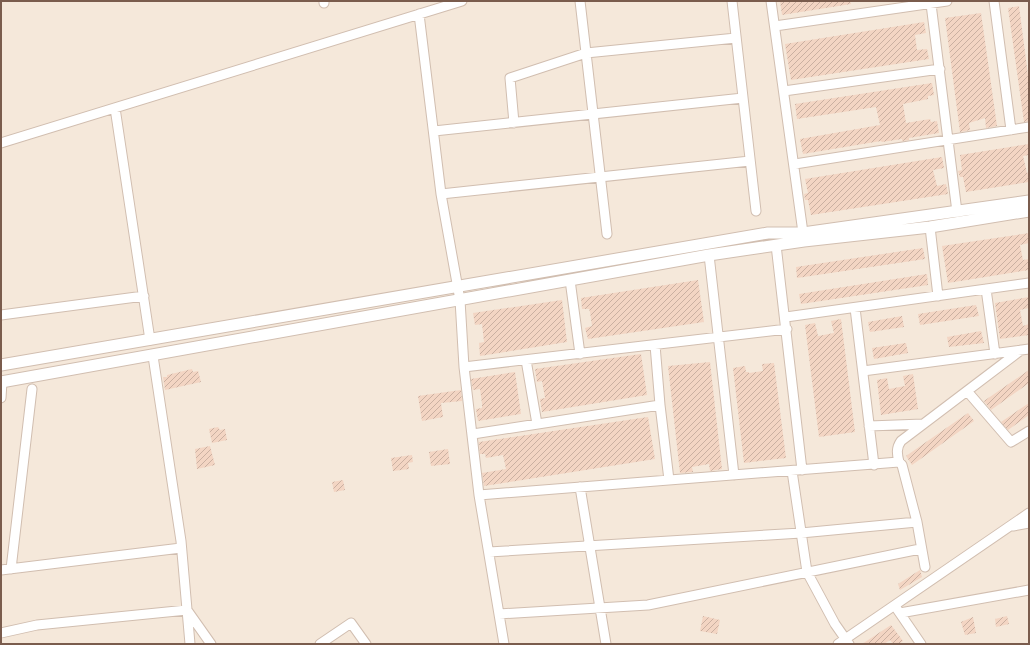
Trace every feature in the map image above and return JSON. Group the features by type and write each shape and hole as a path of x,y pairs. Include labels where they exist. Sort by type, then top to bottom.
{"street":[{"path":"430,1 431,11"},
{"path":"1,143 462,1"},
{"path":"580,1 607,234"},
{"path":"732,1 756,211"},
{"path":"771,1 804,237"},
{"path":"775,26 899,5 931,4 947,1"},
{"path":"994,1 1011,130"},
{"path":"931,4 957,212"},
{"path":"419,14 442,194 460,300 464,367 479,495 504,644"},
{"path":"514,123 510,78 586,53 736,38"},
{"path":"784,91 940,69"},
{"path":"434,131 743,98"},
{"path":"115,108 150,340"},
{"path":"795,164 949,141 1029,127"},
{"path":"442,194 750,161"},
{"path":"1,398 2,382 570,280 776,245 804,237 1029,201"},
{"path":"1,365 768,233 804,237 930,227 1029,211"},
{"path":"930,227 938,296"},
{"path":"776,245 786,317 802,470"},
{"path":"709,256 734,475"},
{"path":"570,280 580,354"},
{"path":"786,317 1029,283"},
{"path":"986,289 995,354"},
{"path":"1,314 144,296"},
{"path":"855,308 874,465"},
{"path":"464,367 787,330"},
{"path":"655,345 669,480"},
{"path":"863,371 1025,350"},
{"path":"925,567 920,549 917,522 902,465 899,462 897,452 898,446 923,424 1025,350"},
{"path":"153,356 181,548 190,644"},
{"path":"526,360 537,424"},
{"path":"32,388 6,569 181,548"},
{"path":"967,391 1011,442 1017,441 1029,431"},
{"path":"472,434 660,404"},
{"path":"869,426 923,424"},
{"path":"479,495 899,462"},
{"path":"792,471 807,572 844,642 897,609 1029,513"},
{"path":"580,487 606,644"},
{"path":"488,552 801,533 917,522"},
{"path":"1011,526 1029,523"},
{"path":"499,614 648,605 920,549"},
{"path":"897,609 1029,590"},
{"path":"897,609 921,644"},
{"path":"1,633 37,625 187,610"},
{"path":"187,610 211,644"},
{"path":"320,644 351,623 366,644"}],"shaded area":[{"path":"1,1 1029,1 1029,644 1,644"}],"building":[{"path":"780,1 850,1 851,4 782,15"},
{"path":"1019,6 1029,83 1029,121 1024,122 1008,8"},
{"path":"981,13 997,126 986,128 985,118 969,123 970,130 960,132 945,18"},
{"path":"924,22 926,33 915,35 917,50 927,49 929,59 791,80 785,44"},
{"path":"932,83 934,95 928,96 928,99 903,104 906,123 930,119 931,122 937,121 939,133 909,138 909,140 902,141 902,139 881,141 803,154 800,139 880,125 876,107 797,119 795,104"},
{"path":"1029,144 1029,155 1023,156 1027,173 1029,172 1029,182 966,192 963,177 960,177 958,171 962,170 960,155"},
{"path":"942,157 944,168 933,170 937,186 946,184 948,194 811,215 808,200 805,200 804,194 808,193 805,179"},
{"path":"1029,233 1029,243 1020,245 1023,260 1029,259 1029,270 948,283 942,246"},
{"path":"923,248 925,259 797,278 796,267"},
{"path":"927,274 928,285 801,304 799,294"},
{"path":"698,280 704,322 588,339 585,328 592,326 590,312 589,309 582,309 581,298"},
{"path":"1029,297 1029,308 1020,310 1023,326 1029,324 1029,335 1000,339 995,303"},
{"path":"562,300 567,342 480,356 479,343 484,342 482,324 475,325 473,313"},
{"path":"976,305 979,316 920,325 918,314"},
{"path":"902,316 904,327 870,332 868,322"},
{"path":"841,319 855,432 819,437 805,325 815,323 818,336 834,333 831,321"},
{"path":"981,331 984,343 949,347 947,337"},
{"path":"906,343 908,353 874,359 872,348"},
{"path":"641,354 647,395 542,412 540,399 545,398 542,381 537,382 535,369"},
{"path":"710,362 722,469 710,471 709,464 692,467 693,472 680,473 668,366"},
{"path":"774,363 786,458 744,463 733,368 745,366 746,372 749,373 763,371 762,364"},
{"path":"192,369 193,372 198,371 201,382 165,390 163,377"},
{"path":"1029,370 1029,383 991,410 984,401"},
{"path":"515,372 521,414 478,421 476,409 482,408 480,389 473,390 471,379"},
{"path":"913,374 918,409 881,415 877,380 887,378 889,389 905,386 903,376"},
{"path":"461,390 462,401 441,403 443,417 422,421 418,396"},
{"path":"1029,403 1029,415 1008,430 1001,422"},
{"path":"968,413 974,421 912,465 906,456"},
{"path":"648,417 655,459 484,486 482,473 506,469 503,455 486,458 485,454 480,454 479,442"},
{"path":"218,427 220,430 225,429 227,440 212,443 209,429"},
{"path":"210,446 215,465 197,469 195,449"},
{"path":"448,449 450,464 431,466 429,452"},
{"path":"412,455 413,462 408,463 409,469 393,471 391,458"},
{"path":"343,480 345,490 334,492 332,482"},
{"path":"920,570 922,577 900,590 898,584"},
{"path":"703,616 720,620 717,634 700,631"},
{"path":"1007,616 1009,624 996,627 995,619"},
{"path":"973,617 976,633 965,635 961,622"},
{"path":"891,625 903,641 899,644 893,644 890,640 884,644 862,644"}]}
